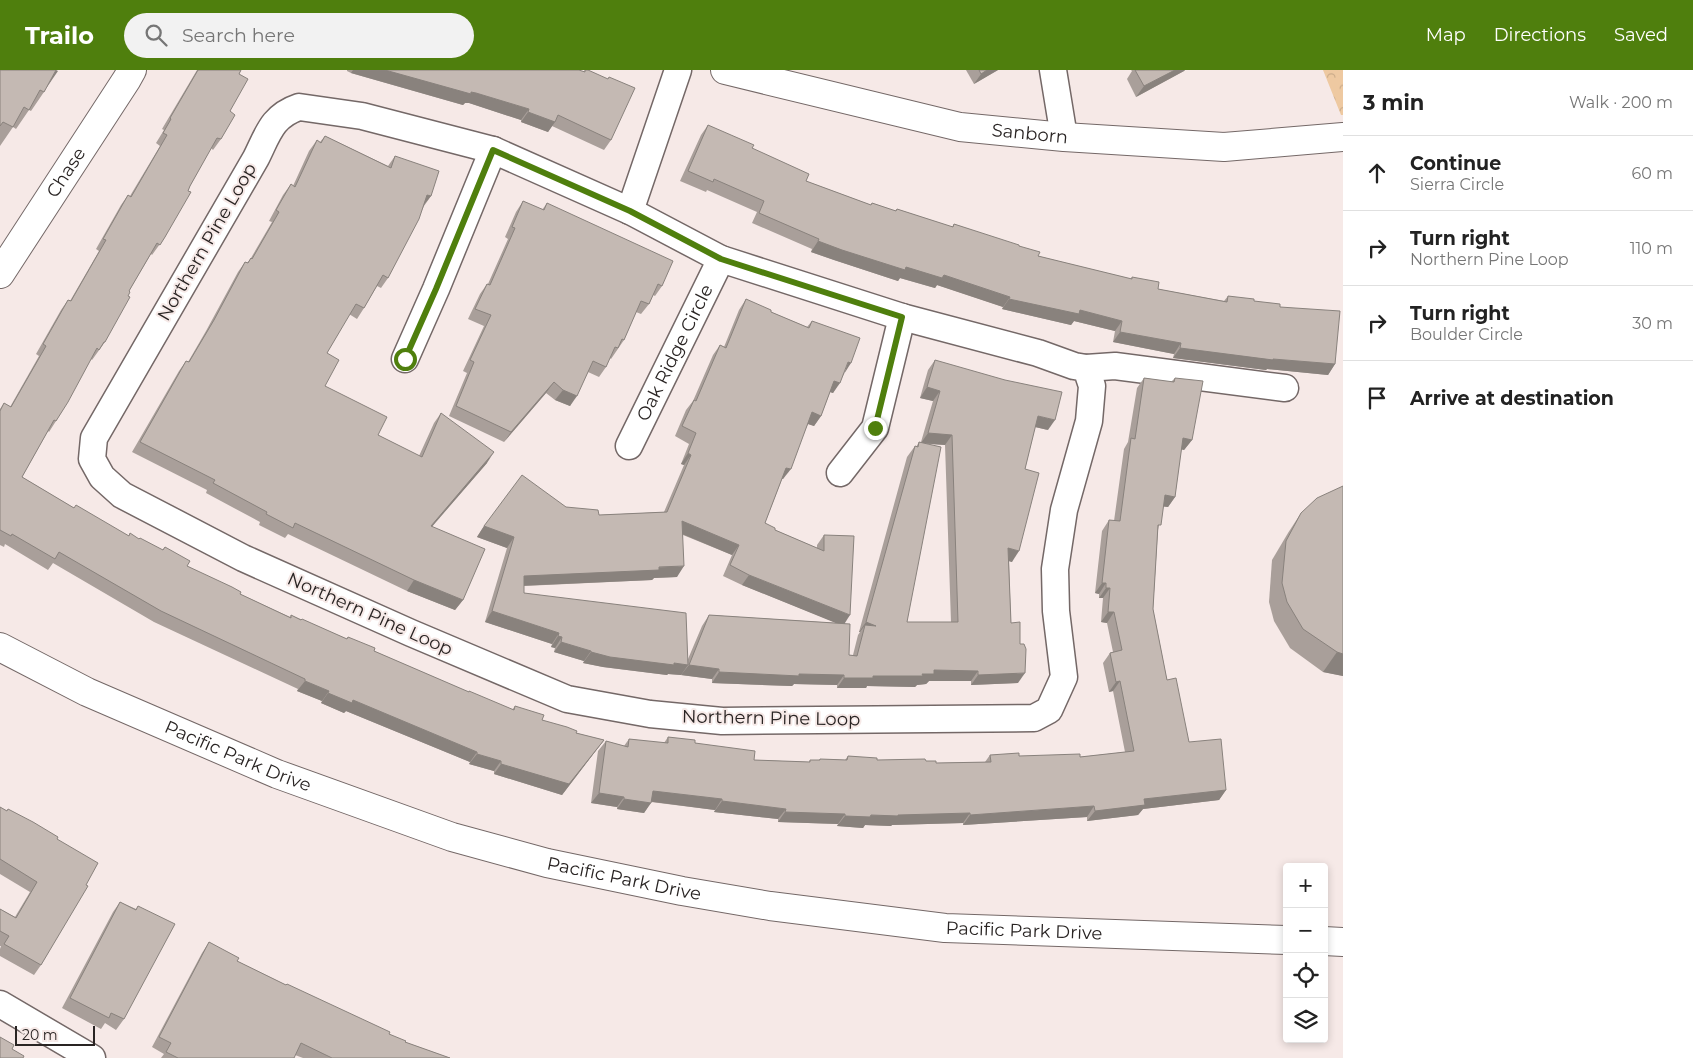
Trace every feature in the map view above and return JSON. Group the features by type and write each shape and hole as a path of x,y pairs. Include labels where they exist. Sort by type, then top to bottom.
{"main road":[{"name":"Chase","path":"0,274 128,79 132,70"},
{"name":"Sanborn","path":"725,70 960,126 1064,137 1224,147 1343,137"},
{"name":"Pacific Park Drive","path":"0,647 87,692 277,774 452,837 547,863 770,906 945,928 1283,940"},
{"path":"1328,941 1343,942"}],"street":[{"path":"630,211 678,70"},
{"path":"1054,70 1064,137"},
{"name":"Northern Pine Loop","path":"299,107 362,116 493,150 630,211 721,259 902,317 1038,353 1074,366 1086,368 1092,386 1089,421 1064,510 1055,569 1056,611 1064,677 1049,710 1034,718 722,721 650,714 567,699 402,629 243,558 122,495 102,477 92,459 94,438 101,424 256,158 274,123 287,111 299,107"},
{"path":"405,359 493,150"},
{"name":"Oak Ridge Circle","path":"629,446 721,259"},
{"path":"840,473 875,428 902,317"},
{"path":"1086,368 1115,366 1285,388"},
{"path":"0,1004 92,1058"}],"green space":[{"path":"1323,70 1343,70 1343,115 1341,115"}],"building":[{"path":"0,70 56,70 44,92 40,90 29,110 24,107 13,127 3,122 0,126"},
{"path":"198,70 241,70 239,74 248,79 230,111 235,115 221,139 217,138 190,186 188,191 191,192 160,245 157,243 129,291 128,296 130,297 105,342 99,350 97,348 68,402 56,421 54,420 22,477 74,508 76,505 129,536 130,533 163,550 165,547 190,561 187,566 291,618 291,615 347,639 348,637 375,648 374,651 514,710 515,706 544,715 542,720 567,727 577,731 576,733 604,740 569,784 501,764 501,761 477,754 477,752 353,700 352,703 328,693 329,691 305,681 305,679 161,611 59,552 55,559 12,534 11,536 0,530 0,411 4,403 11,407 46,346 43,344 68,300 71,301 106,240 103,239 128,195 131,197 167,135 163,133 170,118"},
{"path":"385,70 579,70 585,72 585,70 588,70 635,88 611,140 558,115 555,122 528,112 529,109 476,93 471,92 471,94"},
{"path":"979,70 987,70 981,74"},
{"path":"1135,70 1175,70 1144,86"},
{"path":"708,125 754,145 752,148 809,174 806,181 871,205 872,203 896,211 897,209 953,227 954,224 1019,245 1040,252 1038,256 1132,279 1132,277 1159,282 1158,289 1227,302 1228,296 1280,304 1280,307 1340,311 1335,364 1273,360 1180,348 1181,343 1120,332 1122,321 1080,310 1079,314 1009,299 1010,297 944,275 942,278 906,267 905,270 818,241 819,239 759,213 764,201 714,179 713,182 688,171"},
{"path":"325,136 391,168 395,156 439,171 431,196 427,195 419,219 388,278 383,275 364,308 356,304 327,353 339,360 325,386 387,417 378,435 422,457 441,413 494,452 431,526 485,549 463,600 414,580 295,523 293,528 213,483 215,480 140,442 186,361 189,362 214,320 245,262 248,263 252,259 279,212 276,210 291,184 295,187 317,140 321,143"},
{"path":"523,201 544,210 547,203 673,261 662,286 658,284 649,304 641,301 624,340 622,339 618,348 615,347 606,367 593,361 577,396 563,390 554,382 511,432 456,406 474,362 470,360 491,315 475,309 487,284 490,285 515,228 512,227"},
{"path":"746,299 809,328 812,321 860,338 851,363 848,362 840,383 834,381 821,416 812,412 791,469 786,468 765,523 775,528 775,530 824,551 824,535 854,536 850,615 749,575 730,565 739,545 682,521 684,566 659,567 659,570 524,576 524,593 686,613 688,665 610,657 591,652 561,642 562,637 558,636 559,633 492,611 514,537 484,526 522,475 566,507 598,510 599,515 667,512 691,455 688,453 696,433 682,426 694,400 696,401 720,345 726,348"},
{"path":"935,360 1005,380 1062,392 1055,420 1038,416 1025,469 1039,473 1019,551 1008,548 1011,623 1020,622 1020,644 1024,644 1026,649 1025,673 978,675 978,671 934,670 934,674 922,674 923,676 844,678 844,675 799,674 799,676 719,672 719,669 689,665 709,615 850,624 849,655 857,656 865,625 876,626 866,622 915,446 918,447 919,442 941,447 907,622 958,622 952,435 928,433 940,391 927,387"},
{"path":"1144,378 1174,382 1175,378 1203,381 1192,440 1183,438 1175,497 1165,495 1161,525 1158,525 1153,609 1167,680 1176,678 1189,742 1221,739 1226,790 1144,799 1145,805 1095,811 1094,806 970,815 970,813 898,816 871,815 870,817 845,816 845,814 785,812 786,809 653,791 651,803 599,793 606,741 628,747 629,739 668,743 668,737 695,740 695,743 755,751 754,760 810,762 810,760 820,759 847,760 848,756 877,758 877,760 925,759 926,761 936,761 936,763 991,762 990,755 1019,753 1019,756 1080,754 1080,757 1134,751 1120,681 1116,682 1110,653 1122,650 1114,612 1108,612 1110,588 1106,588 1106,583 1102,583 1109,520 1120,521 1131,438 1135,439"},
{"path":"1343,486 1343,654 1303,629 1287,602 1282,583 1286,541 1301,513 1317,498"},
{"path":"0,807 33,822 58,837 57,839 98,863 86,885 88,886 41,965 4,944 9,936 0,931 0,909 16,918 37,882 0,859"},
{"path":"120,902 136,910 138,906 175,924 124,1019 111,1013 109,1018 70,998"},
{"path":"209,942 239,958 237,961 286,985 390,1032 389,1034 405,1042 450,1058 332,1058 301,1043 294,1058 178,1058 166,1052 171,1043 159,1037"},
{"path":"0,1037 14,1045 12,1049 24,1056 23,1058 0,1058"}],"route":[{"path":"405,359 493,150 630,211 721,259 902,317 875,428"}]}
